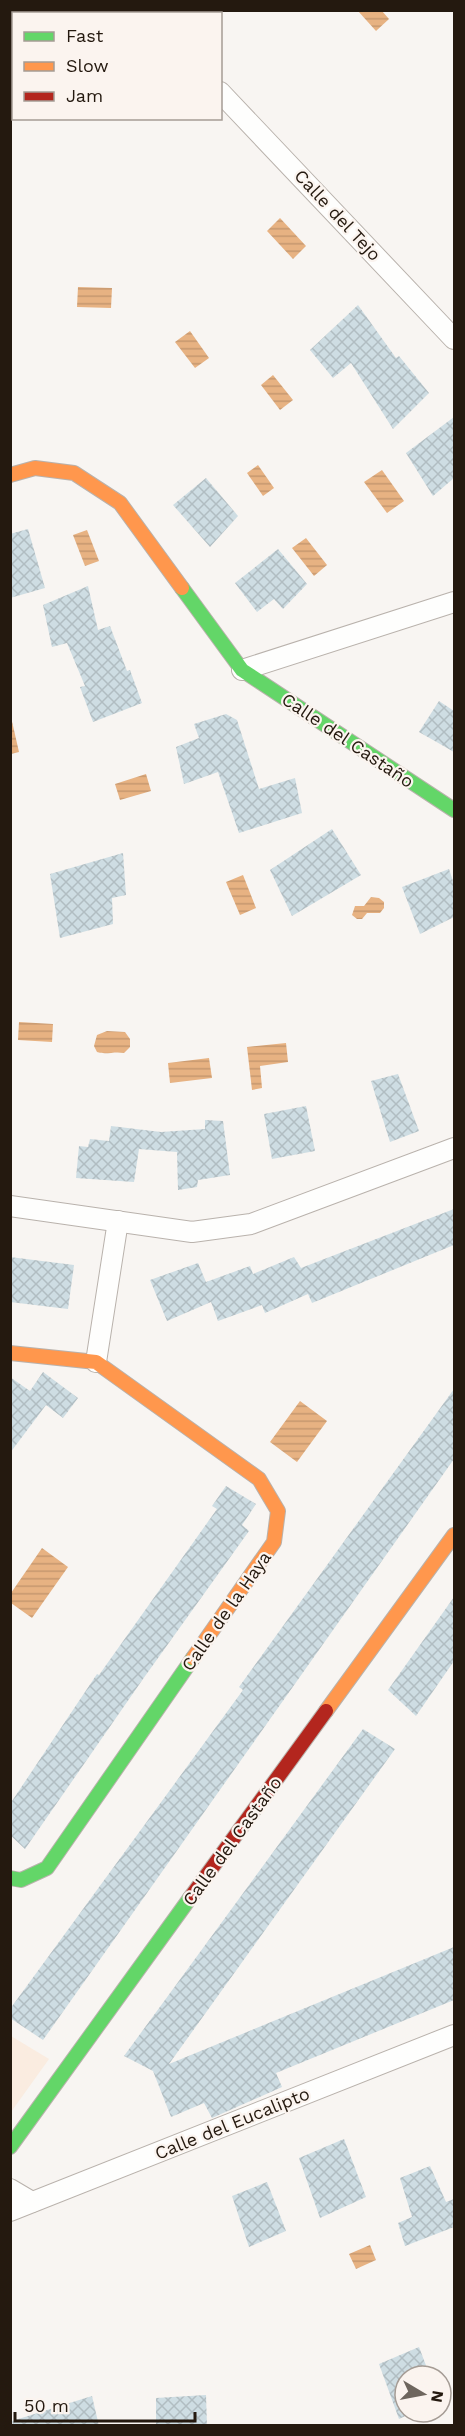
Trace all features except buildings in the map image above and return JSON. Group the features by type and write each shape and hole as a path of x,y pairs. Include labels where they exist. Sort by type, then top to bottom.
{"street":[{"name":"Calle del Tejo","path":"222,94 454,339"},
{"path":"10,475 35,468 74,473 120,503 242,670 454,602"},
{"name":"Calle del Castaño","path":"242,670 454,810"},
{"path":"10,1206 192,1232 251,1224 454,1148"},
{"path":"96,1362 118,1221"},
{"name":"Calle de la Haya","path":"10,1353 96,1362 258,1479 278,1511 274,1542 47,1868 21,1880 10,1878"},
{"name":"Calle del Castaño","path":"10,2147 454,1535"},
{"name":"Calle del Eucalipto","path":"10,2211 454,2035"},
{"path":"10,2189 32,2202"}],"shaded area":[{"path":"358,11 382,11 389,19 376,31"},
{"path":"280,218 306,246 293,259 267,231"},
{"path":"78,287 112,288 111,308 77,307"},
{"path":"190,331 209,358 195,368 175,342"},
{"path":"273,375 293,400 280,410 261,385"},
{"path":"258,465 274,488 263,496 247,473"},
{"path":"382,470 404,501 387,513 364,482"},
{"path":"87,530 99,561 85,566 73,535"},
{"path":"306,538 327,565 314,576 292,548"},
{"path":"11,717 19,752 10,754"},
{"path":"146,774 151,791 120,800 115,784"},
{"path":"243,875 256,908 240,915 226,882"},
{"path":"371,897 379,898 384,902 384,908 380,913 367,913 362,919 357,919 352,915 355,906 364,906"},
{"path":"19,1022 53,1024 52,1042 18,1040"},
{"path":"107,1031 125,1032 130,1039 130,1047 124,1053 97,1052 94,1046 97,1035"},
{"path":"286,1043 288,1062 260,1066 262,1088 252,1090 247,1047"},
{"path":"209,1058 212,1078 170,1083 168,1063"},
{"path":"300,1401 327,1421 297,1462 270,1442"},
{"path":"42,1548 68,1567 32,1618 11,1603 11,1593"},
{"path":"11,2036 49,2059 11,2112"},
{"path":"370,2245 376,2260 356,2269 349,2254"}],"traffic: fast":[{"path":"182,588 242,670 454,810"},
{"path":"10,1878 21,1880 47,1868 193,1658"},
{"path":"10,2147 190,1898"}],"traffic: slow":[{"path":"10,475 35,468 74,473 120,503 182,588"},
{"path":"10,1353 96,1362 259,1479 278,1511 274,1542 193,1658"},
{"path":"326,1711 454,1535"}],"traffic: jam":[{"path":"190,1898 326,1711"}]}
